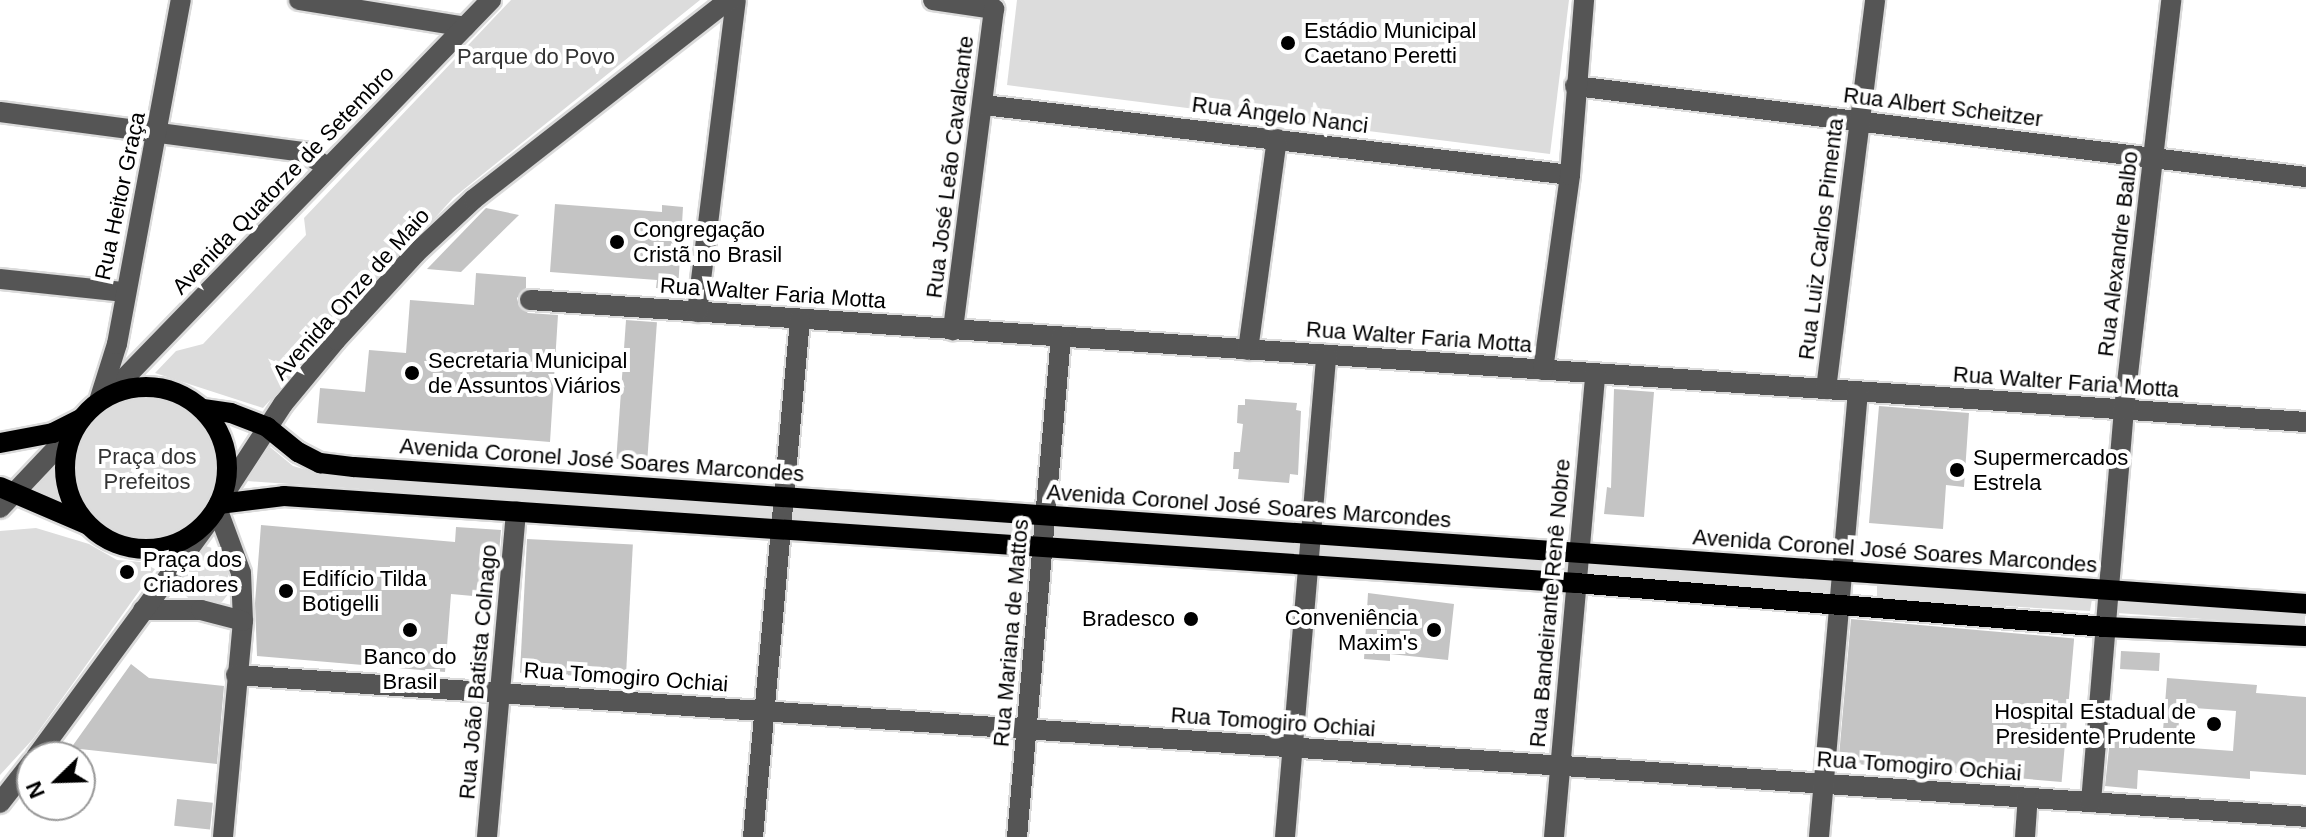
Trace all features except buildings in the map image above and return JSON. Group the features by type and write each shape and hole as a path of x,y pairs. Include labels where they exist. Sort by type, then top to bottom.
{"main road":[{"path":"5,496 86,524 109,541 137,550 165,548 191,536 218,506 228,468 223,439 203,409 191,398 152,385 104,397 75,427 64,472 70,500 86,524"},
{"name":"Avenida Coronel José Soares Marcondes","path":"203,409 231,413 267,427 298,452 320,463 2306,604"},
{"path":"0,443 75,427"},
{"path":"218,506 284,496 1576,583 2105,627 2306,636"}],"street":[{"name":"Rua Heitor Graça","path":"104,397 158,133 181,0"},
{"path":"299,0 465,27"},
{"name":"Avenida Quatorze de Setembro","path":"104,397 491,0"},
{"name":"Avenida Onze de Maio","path":"48,741 218,506 267,427 366,306 474,199 729,0"},
{"path":"697,312 736,0"},
{"name":"Rua José Leão Cavalcante","path":"933,0 994,9 953,330"},
{"path":"1543,370 1570,175 1584,0"},
{"name":"Rua Luiz Carlos Pimenta","path":"1826,389 1875,0"},
{"name":"Rua Alexandre Balbo","path":"2091,802 2124,409 2171,0"},
{"name":"Rua Albert Scheitzer","path":"1575,86 2306,177"},
{"name":"Rua Ângelo Nanci","path":"984,105 1570,175"},
{"path":"0,112 304,152 327,167"},
{"path":"1248,350 1277,139"},
{"path":"0,279 124,292"},
{"name":"Rua Walter Faria Motta","path":"530,300 2306,422"},
{"path":"753,837 800,320"},
{"name":"Rua Mariana de Mattos","path":"1017,837 1061,337"},
{"path":"1285,837 1326,355"},
{"name":"Rua Bandeirante Renê Nobre","path":"1554,837 1595,374"},
{"path":"1819,837 1858,392"},
{"path":"5,496 75,427"},
{"path":"218,506 241,573 243,621 223,837"},
{"name":"Rua João Batista Colnago","path":"487,837 516,511"},
{"path":"143,610 201,610 243,621"},
{"name":"Rua Tomogiro Ochiai","path":"236,675 2306,817"},
{"path":"0,803 16,782"},
{"path":"2025,837 2028,798"}],"green space":[{"name":"Parque do Povo","path":"511,0 700,0 453,198 263,408 155,373 176,351 203,344 306,235 304,218"},
{"name":"Estádio Municipal Caetano Peretti","path":"1017,0 1569,0 1550,154 1007,85"},
{"name":"Praça dos Prefeitos","path":"147,397 174,403 197,418 212,441 218,468 212,495 197,518 174,533 147,539 120,533 97,518 82,495 76,468 82,441 97,418 120,403"},
{"path":"270,447 293,466 317,473 773,507 772,518 247,481"},
{"path":"54,464 62,503 29,490"},
{"path":"793,507 1035,525 1034,536 792,520"},
{"path":"1054,525 1300,543 1300,554 1053,538"},
{"path":"36,528 89,544 117,560 141,562 155,569 33,739 16,741 16,758 0,775 0,531"},
{"path":"1319,544 1569,562 1569,573 1318,556"},
{"path":"202,545 219,550 227,560 229,593 222,602 190,600 178,587"},
{"path":"1587,562 1833,579 1832,592 1586,575"},
{"path":"1877,585 2092,599 2090,611 1877,599"},
{"path":"2118,600 2306,613 2305,626 2117,613"}],"place":[{"name":"Estádio Municipal Caetano Peretti","path":"1288,43"},
{"name":"Congregação Cristã no Brasil","path":"617,242"},
{"name":"Secretaria Municipal de Assuntos Viários","path":"412,373"},
{"name":"Supermercados Estrela","path":"1957,470"},
{"name":"Praça dos Criadores","path":"127,572"},
{"name":"Edifício Tilda Botigelli","path":"286,591"},
{"name":"Bradesco","path":"1191,619"},
{"name":"Banco do Brasil","path":"410,630"},
{"name":"Conveniência Maxim's","path":"1434,630"},
{"name":"Hospital Estadual de Presidente Prudente","path":"2214,724"}]}
